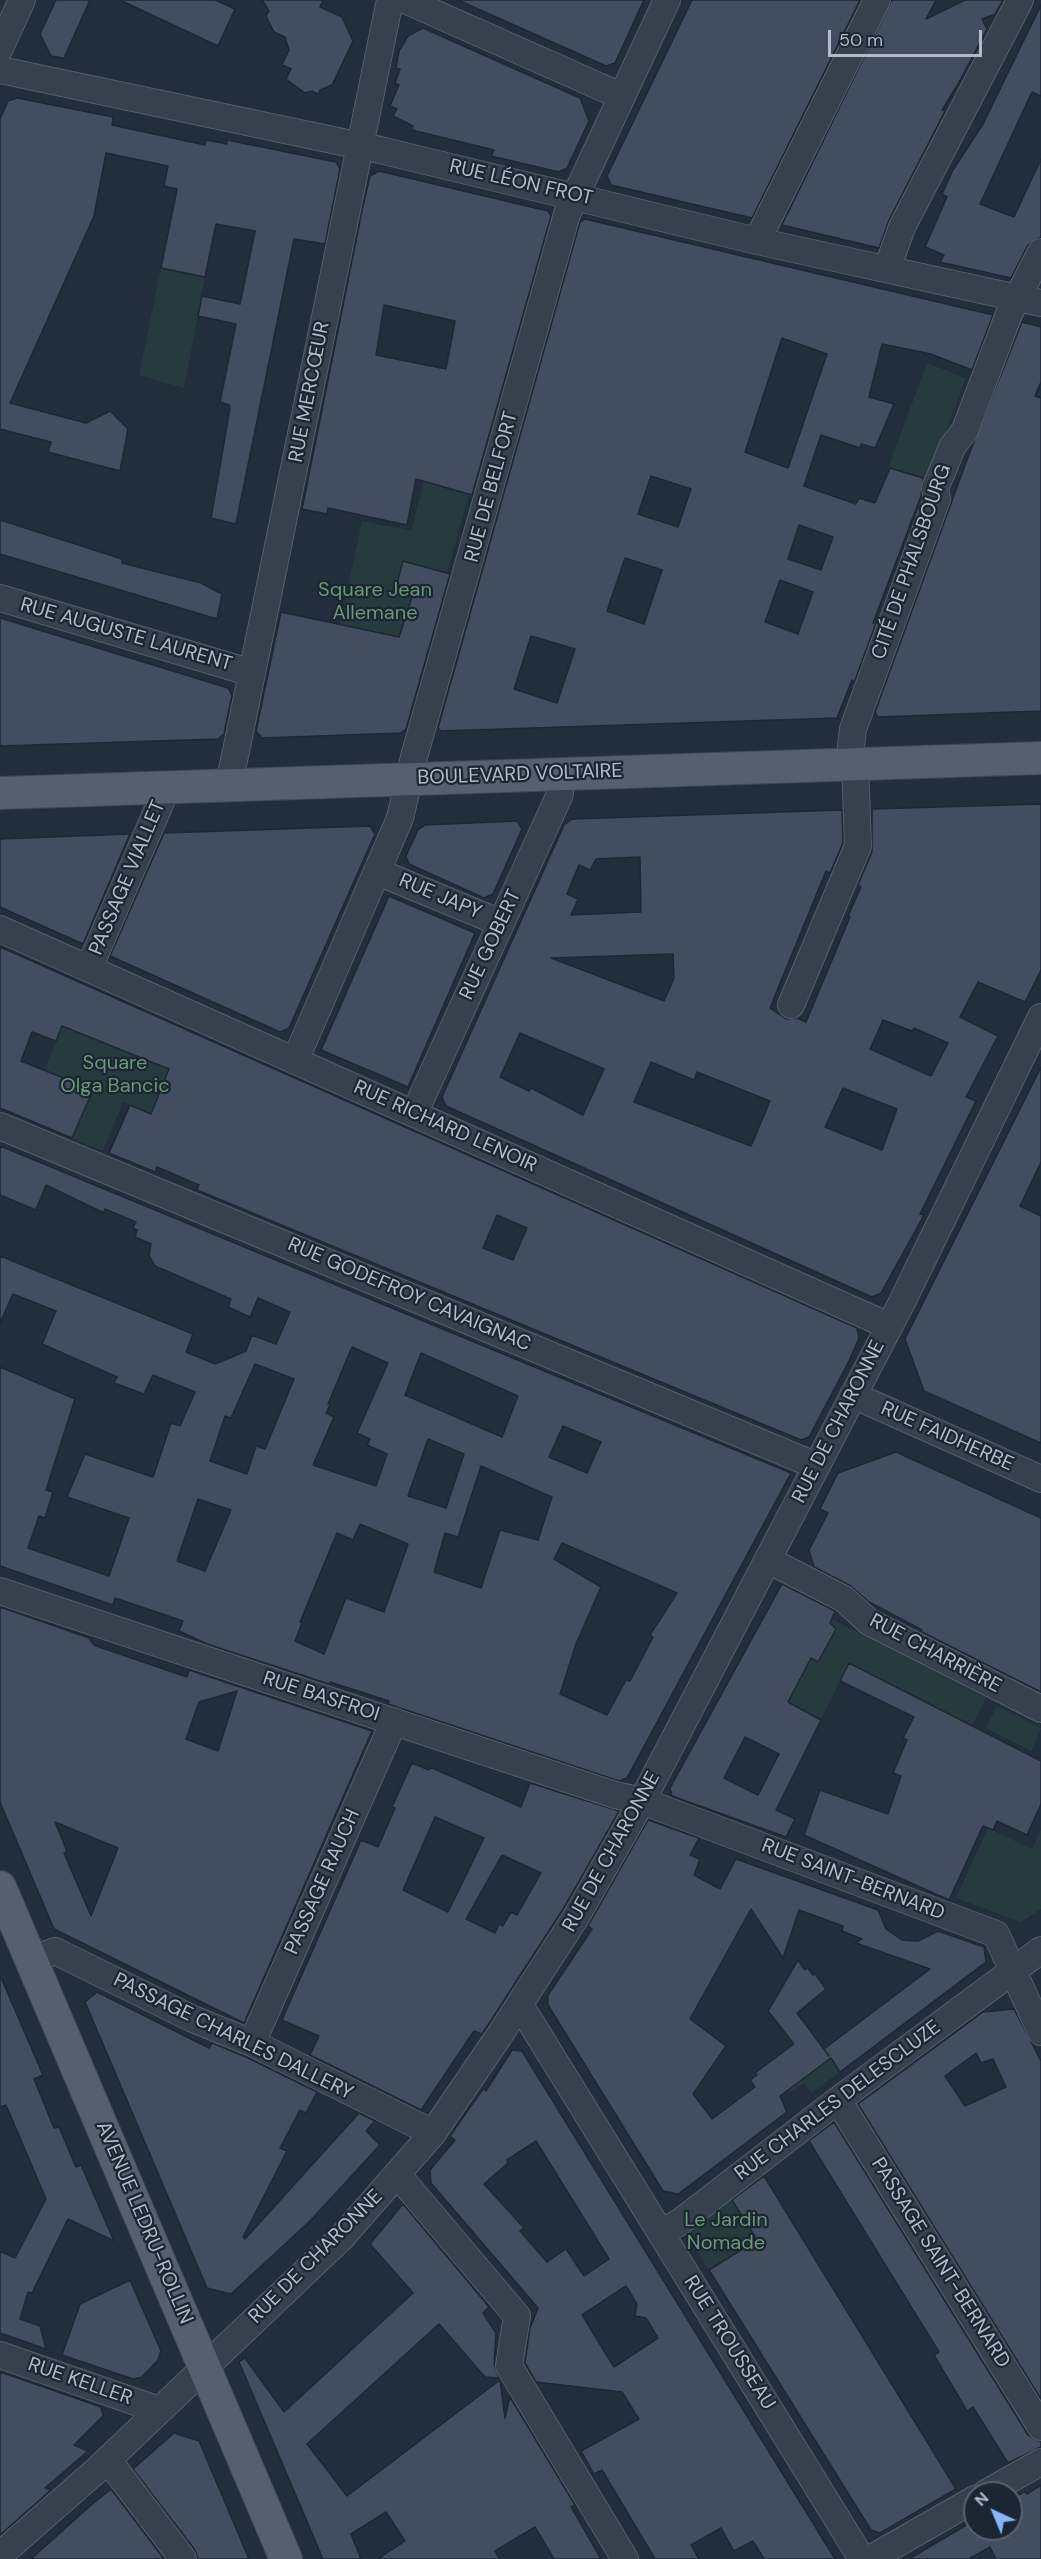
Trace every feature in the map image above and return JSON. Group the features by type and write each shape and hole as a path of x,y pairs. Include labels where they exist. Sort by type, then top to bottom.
{"main road":[{"name":"BOULEVARD VOLTAIRE","path":"0,793 1041,758"},
{"name":"AVENUE LEDRU-ROLLIN","path":"0,1887 286,2559"}],"street":[{"path":"0,48 22,0"},
{"name":"RUE MERCŒUR","path":"229,784 390,0"},
{"path":"405,0 621,96"},
{"name":"RUE DE BELFORT","path":"295,1061 400,818 567,214 667,0"},
{"path":"757,240 877,0"},
{"path":"887,269 902,227 1020,0"},
{"name":"RUE LÉON FROT","path":"0,70 360,147 1030,301"},
{"name":"CITÉ DE PHALSBOURG","path":"791,1005 858,846 852,764 853,729 937,499 935,488 952,447 965,430 1009,314 1030,301 1041,252"},
{"name":"RUE AUGUSTE LAURENT","path":"0,598 252,673"},
{"name":"RUE GOBERT","path":"414,1114 560,794 561,774"},
{"name":"PASSAGE VIALLET","path":"89,968 167,788"},
{"name":"RUE JAPY","path":"378,872 501,923"},
{"name":"RUE RICHARD LENOIR","path":"0,929 889,1326"},
{"name":"RUE DE CHARONNE","path":"0,2555 108,2460 204,2366 342,2237 433,2133 520,2005 576,1917 642,1801 889,1326 1041,1017"},
{"name":"RUE GODEFROY CAVAIGNAC","path":"0,1126 817,1466"},
{"name":"RUE FAIDHERBE","path":"853,1395 1041,1479"},
{"name":"RUE CHARRIÈRE","path":"768,1560 844,1599 869,1622 1041,1709"},
{"name":"RUE BASFROI","path":"0,1591 615,1795 642,1801"},
{"name":"PASSAGE RAUCH","path":"252,2043 394,1721"},
{"name":"RUE SAINT-BERNARD","path":"642,1801 996,1934 1041,2032"},
{"path":"1014,1969 1041,1950"},
{"name":"PASSAGE CHARLES DALLERY","path":"32,1960 55,1951 193,2019 252,2043 433,2133"},
{"name":"RUE CHARLES DELESCLUZE","path":"661,2233 680,2222 838,2100 1014,1969"},
{"name":"RUE TROUSSEAU","path":"520,2005 862,2559"},
{"name":"PASSAGE SAINT-BERNARD","path":"838,2100 1041,2427"},
{"path":"397,2174 517,2316 509,2366 625,2559"},
{"name":"RUE KELLER","path":"0,2355 159,2410"},
{"path":"108,2460 183,2559"},
{"path":"1007,2481 1041,2462"},
{"path":"870,2559 963,2506"}],"green space":[{"path":"161,268 205,277 184,388 139,375"},
{"path":"927,363 966,378 928,479 888,468"},
{"name":"Square Jean Allemane","path":"424,481 469,494 447,573 403,561 397,584 414,591 399,637 340,625 362,521 411,531"},
{"name":"Square Olga Bancic","path":"62,1026 169,1069 151,1114 123,1102 103,1151 72,1138 92,1090 44,1071"},
{"path":"832,1619 986,1698 972,1726 849,1663 818,1725 785,1707"},
{"path":"997,1706 1041,1728 1031,1751 986,1728"},
{"path":"988,1828 1032,1849 1041,1829 1041,1909 1021,1922 956,1898"},
{"path":"831,2058 840,2072 811,2093 804,2083 790,2093 788,2090"},
{"name":"Le Jardin Nomade","path":"731,2199 757,2240 709,2270 686,2234"}],"building":[{"path":"56,0 90,0 64,58 51,56 40,34"},
{"path":"120,0 215,0 235,9 218,46"},
{"path":"262,0 323,0 320,7 342,17 353,41 332,85 320,90 318,94 312,91 305,93 286,79 291,69 282,65 289,50 285,37 274,32 266,16 269,11"},
{"path":"458,0 644,0 615,63 606,66"},
{"path":"692,0 860,0 752,218 611,185 607,176"},
{"path":"892,0 936,0 926,19 965,0 1003,0 995,14 982,19 987,29 942,110 945,111 889,220 879,248 782,225"},
{"path":"1041,5 1041,96 1032,92 980,204 1014,217 1041,159 1041,237 1028,245 1011,278 940,262 944,255 925,247 947,197 942,194 953,170 983,124"},
{"path":"423,28 580,98 589,121 567,168 559,172 491,156 494,150 412,130 413,126 393,116 397,109 390,106 399,85 395,83 400,69 396,68 399,51 408,36"},
{"path":"17,98 113,117 112,125 205,145 206,140 227,144 227,140 336,162 340,169 325,244 294,239 236,524 211,518 230,408 229,405 220,402 236,324 198,316 202,296 240,304 255,231 216,224 205,277 161,268 177,189 164,186 168,166 106,153 94,216 10,403 86,423 110,411 128,429 120,471 48,452 51,442 0,429 0,119 8,101"},
{"path":"379,171 548,211 551,216 472,495 416,479 407,525 328,508 327,514 302,509 370,176","holes":["384,305 455,321 446,369 376,355"]},
{"path":"585,219 993,315 972,370 931,354 882,344 869,397 894,404 875,448 861,444 860,448 821,435 804,486 856,504 859,498 875,503 890,468 923,478 921,496 873,623 876,623 854,683 852,680 837,718 441,731 438,728 580,222","holes":["782,338 827,354 788,468 745,452","651,476 691,489 678,527 638,514","799,525 833,537 821,570 788,559","625,558 662,570 644,624 607,611","780,580 813,592 798,634 765,622","531,636 575,649 557,703 514,689"]},
{"path":"1022,322 1041,327 1041,382 1035,396 1041,398 1041,711 878,717 875,712 968,457"},
{"path":"0,520 122,559 122,563 201,583 222,594 217,619 0,554"},
{"path":"403,561 450,574 406,729 401,733 262,738 256,731 281,612 399,637 414,591 397,584"},
{"path":"0,618 228,688 232,695 224,734 218,739 0,746"},
{"path":"1041,804 1041,970 1025,1002 978,982 960,1017 998,1036 966,1097 976,1101 920,1214 924,1215 881,1293 872,1297 446,1106 442,1097 564,825 572,819 842,810 843,843 830,873 826,871 770,1008 786,1019 797,1018 806,1022 850,917 848,916 861,887 858,885 872,852 872,809","holes":["640,857 641,912 571,915 578,899 567,894 579,865 590,870 596,859","673,954 674,978 664,1001 551,958","883,1020 912,1031 914,1028 948,1043 931,1076 870,1049","520,1033 604,1069 583,1115 531,1088 529,1091 500,1077","651,1062 694,1080 697,1072 770,1101 751,1146 634,1102","843,1088 897,1109 882,1150 825,1127"]},
{"path":"517,821 522,829 493,894 484,898 409,864 406,856 418,830 425,825"},
{"path":"370,826 375,834 289,1028 280,1032 110,956 164,833"},
{"path":"130,834 83,944 0,907 0,839"},
{"path":"389,896 475,933 408,1087 321,1050"},
{"path":"0,947 857,1328 859,1338 809,1437 801,1440 197,1190 199,1185 157,1167 155,1172 109,1153 130,1105 151,1114 169,1069 62,1026 56,1041 32,1032 21,1061 93,1090 72,1138 0,1108","holes":["497,1215 527,1228 513,1260 483,1248"]},
{"path":"1041,1067 1041,1162 1020,1206 1041,1216 1041,1443 924,1391 905,1339"},
{"path":"0,1146 791,1473 627,1778 619,1781 388,1704 389,1701 207,1644 179,1631 183,1621 115,1598 113,1605 0,1566 0,1367 75,1399 46,1490 53,1492 45,1518 39,1516 28,1548 109,1576 129,1518 67,1497 85,1454 153,1477 171,1423 180,1426 195,1392 153,1375 144,1394 114,1383 117,1377 42,1344 56,1311 13,1294 0,1323 0,1256 193,1334 186,1352 215,1364 246,1351 252,1335 276,1344 290,1312 258,1298 250,1317 228,1307 231,1299 155,1266 149,1255 151,1244 135,1237 137,1230 133,1228 136,1222 105,1209 104,1213 46,1185 36,1210 0,1195","holes":["352,1347 388,1363 357,1433 370,1439 367,1445 387,1454 376,1486 313,1465 334,1417 326,1413 330,1405 328,1404","421,1353 518,1396 502,1437 405,1395","255,1364 294,1379 265,1449 256,1446 247,1474 210,1461 225,1416 231,1418","563,1426 601,1442 587,1473 549,1457","428,1439 464,1454 446,1508 408,1496","481,1466 552,1497 538,1540 500,1530 481,1588 434,1572 445,1533 458,1537","198,1499 231,1510 205,1571 177,1561","360,1524 408,1544 384,1612 346,1598 324,1654 295,1641 302,1623 300,1622 337,1533 353,1540","562,1543 677,1593 650,1635 653,1637 630,1681 626,1680 607,1715 560,1694 576,1644 601,1587 554,1559"]},
{"path":"896,1452 1041,1518 1041,1692 920,1631 922,1630 869,1602 851,1586 814,1567 809,1550 828,1513 820,1509 838,1473"},
{"path":"782,1584 835,1611 830,1623 836,1629 818,1662 811,1658 788,1702 821,1720 776,1810 795,1819 786,1837 672,1796 670,1788","holes":["745,1737 779,1754 758,1795 724,1778"]},
{"path":"0,1607 89,1638 94,1645 102,1648 187,1677 189,1670 372,1731 244,2023 54,1929 0,1802","holes":["237,1691 218,1751 186,1739 199,1702","55,1822 118,1848 91,1916 64,1853 67,1851"]},
{"path":"849,1663 1041,1761 1041,1804 1027,1835 997,1821 993,1830 983,1826 949,1900 804,1835 820,1790 888,1814 901,1776 893,1773 907,1740 903,1738 914,1717 840,1681"},
{"path":"412,1763 429,1770 430,1767 521,1807 530,1783 619,1811 563,1909 486,2028 482,2034 474,2031 421,2110 310,2055 319,2036 282,2020 361,1840 378,1847 395,1808 392,1807","holes":["435,1817 484,1838 448,1912 403,1890","502,1855 541,1873 517,1915 511,1912 503,1926 499,1924 495,1933 466,1919"]},
{"path":"648,1820 699,1838 690,1855 700,1859 694,1875 720,1889 736,1859 878,1910 886,1929 902,1940 918,1941 938,1931 984,1947 986,1962 840,2072 831,2058 780,2096 787,2112 678,2194 663,2191 548,2005 548,1995 592,1929 588,1926","holes":["751,1909 783,1958 799,1910 843,1926 842,1931 862,1939 856,1943 930,1969 824,2049 829,2056 797,2013 826,1989 815,1974 813,1975 808,1968 805,1970 798,1960 768,2011 794,2044 755,2073 757,2075 750,2080 755,2087 712,2119 693,2094 726,2046 690,2019"]},
{"path":"0,1975 43,2075 34,2079 54,2128 59,2127 76,2167 81,2165 114,2241 68,2219 32,2293 28,2292 20,2319 40,2326 46,2349 0,2333 0,2251 15,2258 46,2199 6,2105 0,2107"},
{"path":"97,1992 209,2048 212,2043 317,2092 306,2113 300,2110 280,2148 287,2151 243,2237 245,2239 359,2113 375,2121 366,2131 380,2145 310,2221 231,2294 207,2288 85,2002"},
{"path":"1014,2009 1041,2061 1041,2399 858,2104 983,2012","holes":["976,2053 981,2063 993,2059 1006,2087 965,2106 945,2076"]},
{"path":"512,2050 522,2051 835,2559 764,2559 753,2541 734,2551 721,2528 691,2545 699,2559 655,2559 602,2470 594,2474 581,2451 639,2419 622,2392 536,2382 525,2363 530,2328 538,2308 431,2183 430,2170 455,2140 450,2136 483,2089 486,2091","holes":["536,2141 609,2259 584,2276 566,2249 547,2262 520,2231 524,2228 484,2184 508,2163 507,2160","626,2286 637,2304 635,2316 646,2318 658,2338 614,2367 582,2315"]},
{"path":"834,2122 1028,2435 1041,2442 1041,2447 1008,2463 973,2407 967,2411 934,2355 939,2352 809,2141"},
{"path":"764,2176 956,2489 880,2533 871,2530 709,2270 757,2240 732,2200"},
{"path":"403,2204 489,2307 483,2313 496,2333 494,2364 499,2378 485,2377 439,2324 307,2444 347,2496 500,2380 505,2418 510,2397 575,2505 571,2507 601,2559 554,2559 535,2527 495,2551 500,2559 378,2559 405,2541 386,2512 351,2534 361,2559 323,2559 239,2362 245,2358 284,2412 413,2293 370,2244"},
{"path":"130,2280 161,2351 158,2360 142,2377 133,2379 62,2355 80,2304"},
{"path":"0,2372 101,2407 103,2416 74,2445 88,2451 45,2488 51,2490 0,2535"},
{"path":"174,2433 199,2441 249,2559 198,2559 195,2550 133,2469"},
{"path":"1041,2485 1041,2559 996,2559 990,2547 969,2559 909,2559 963,2527 963,2541 1023,2541 1023,2492 1025,2491 1027,2494"},
{"path":"111,2489 164,2559 31,2559 90,2506"}]}
